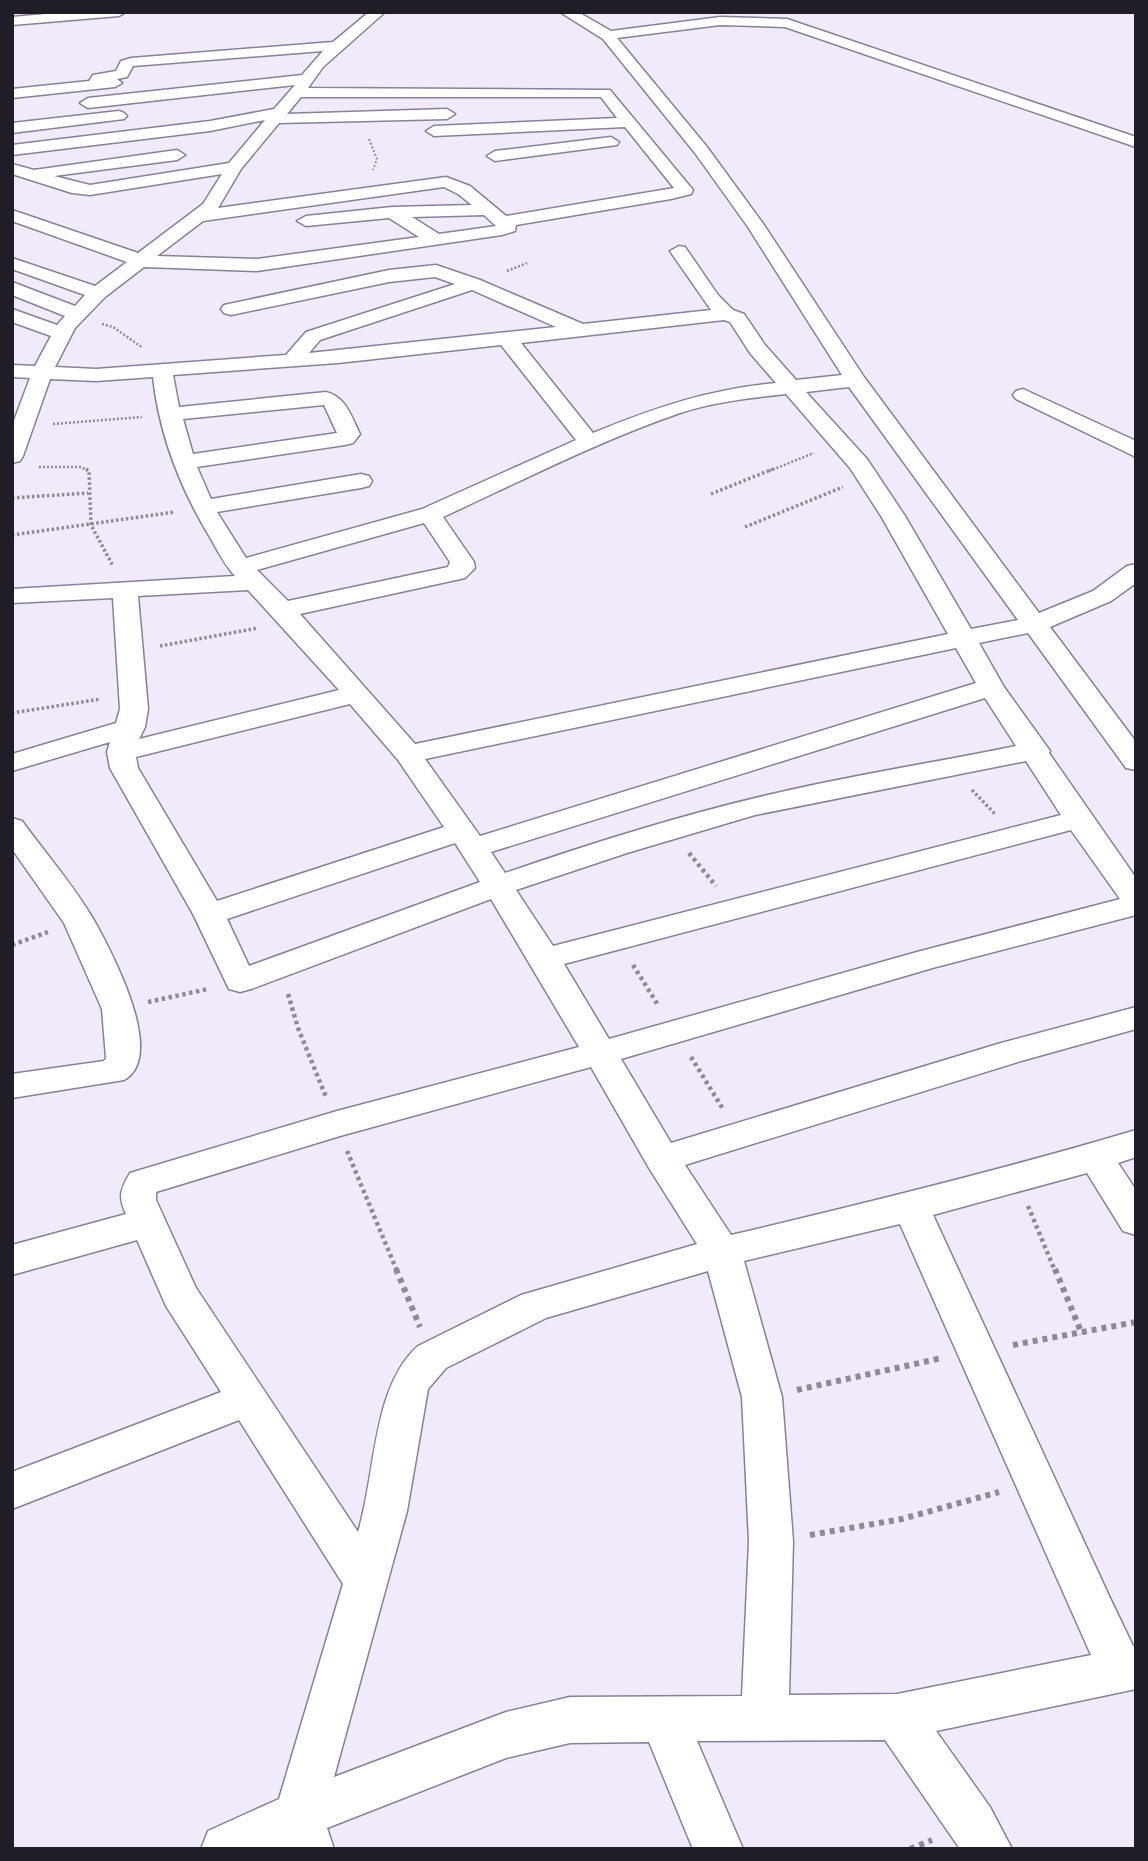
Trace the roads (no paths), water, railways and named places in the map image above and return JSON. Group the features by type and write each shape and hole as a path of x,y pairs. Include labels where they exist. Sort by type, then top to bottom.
{"street":[{"path":"12,21 119,12"},
{"path":"19,462 24,426 43,371 68,324 98,293 143,261 216,200 234,167 318,64 378,12"},
{"path":"567,12 605,33 701,150 755,225 855,380 855,430 866,477 892,516 991,687 1036,751 1078,819 1136,900"},
{"path":"605,33 688,12"},
{"path":"605,33 708,22 749,20 787,23 1136,142"},
{"path":"95,85 98,78 124,73 126,64 131,62 337,46"},
{"path":"230,72 318,64"},
{"path":"12,94 136,81"},
{"path":"223,106 298,90"},
{"path":"12,113 68,105 298,90 600,92 606,94 685,190 495,216 392,212 176,234"},
{"path":"12,128 129,115"},
{"path":"12,150 276,116 624,117"},
{"path":"434,131 624,117"},
{"path":"495,156 642,138"},
{"path":"224,149 251,146"},
{"path":"30,175 196,153"},
{"path":"12,169 90,190 234,167"},
{"path":"12,215 143,261 204,265 257,265 509,227 464,190 446,182 200,216"},
{"path":"392,212 435,239"},
{"path":"292,360 308,325 399,286 351,250"},
{"path":"679,251 712,299 726,314"},
{"path":"12,263 98,293"},
{"path":"204,265 242,328"},
{"path":"257,265 277,300"},
{"path":"230,309 389,276 436,271 578,329"},
{"path":"308,325 473,284"},
{"path":"12,288 68,324"},
{"path":"12,372 43,371 96,375 292,360 508,340 578,329 726,314 737,318 757,349 789,386 855,430 1034,624 1136,762"},
{"path":"12,315 68,324"},
{"path":"508,340 589,442"},
{"path":"167,369 171,414 184,462 203,508 247,574 358,694 408,754 468,840 545,959 662,1159 722,1252 762,1397 771,1542 765,1717"},
{"path":"12,596 125,589 247,574 430,514 589,442 674,408 708,398 855,380"},
{"path":"1023,395 1136,450"},
{"path":"171,414 326,398 332,400 349,435 345,438 184,462"},
{"path":"203,508 361,481"},
{"path":"287,616 457,573 463,568 462,562 430,514"},
{"path":"408,754 1034,624 1102,596 1136,571"},
{"path":"125,589 134,694 124,768 209,914 240,981 496,887 670,830 818,793 1036,751"},
{"path":"209,914 991,687"},
{"path":"12,763 358,694"},
{"path":"545,959 1078,819"},
{"path":"12,827 79,922 119,1009 123,1058 119,1068 90,1076 12,1086"},
{"path":"365,1580 180,1295 146,1223 138,1195 140,1187 148,1180 337,1124 600,1053 928,959 1136,905"},
{"path":"662,1159 1013,1051 1136,1018"},
{"path":"304,1832 365,1580 386,1511 408,1388 418,1370 432,1357 535,1306 722,1252 911,1207 1096,1157 1136,1143"},
{"path":"1096,1157 1136,1221"},
{"path":"226,1849 304,1832 506,1735 569,1720 897,1717 1129,1669 1034,1482 978,1351 911,1207"},
{"path":"12,1260 146,1223"},
{"path":"12,1491 247,1399"},
{"path":"897,1717 973,1824 987,1849"},
{"path":"663,1718 718,1849"}]}
